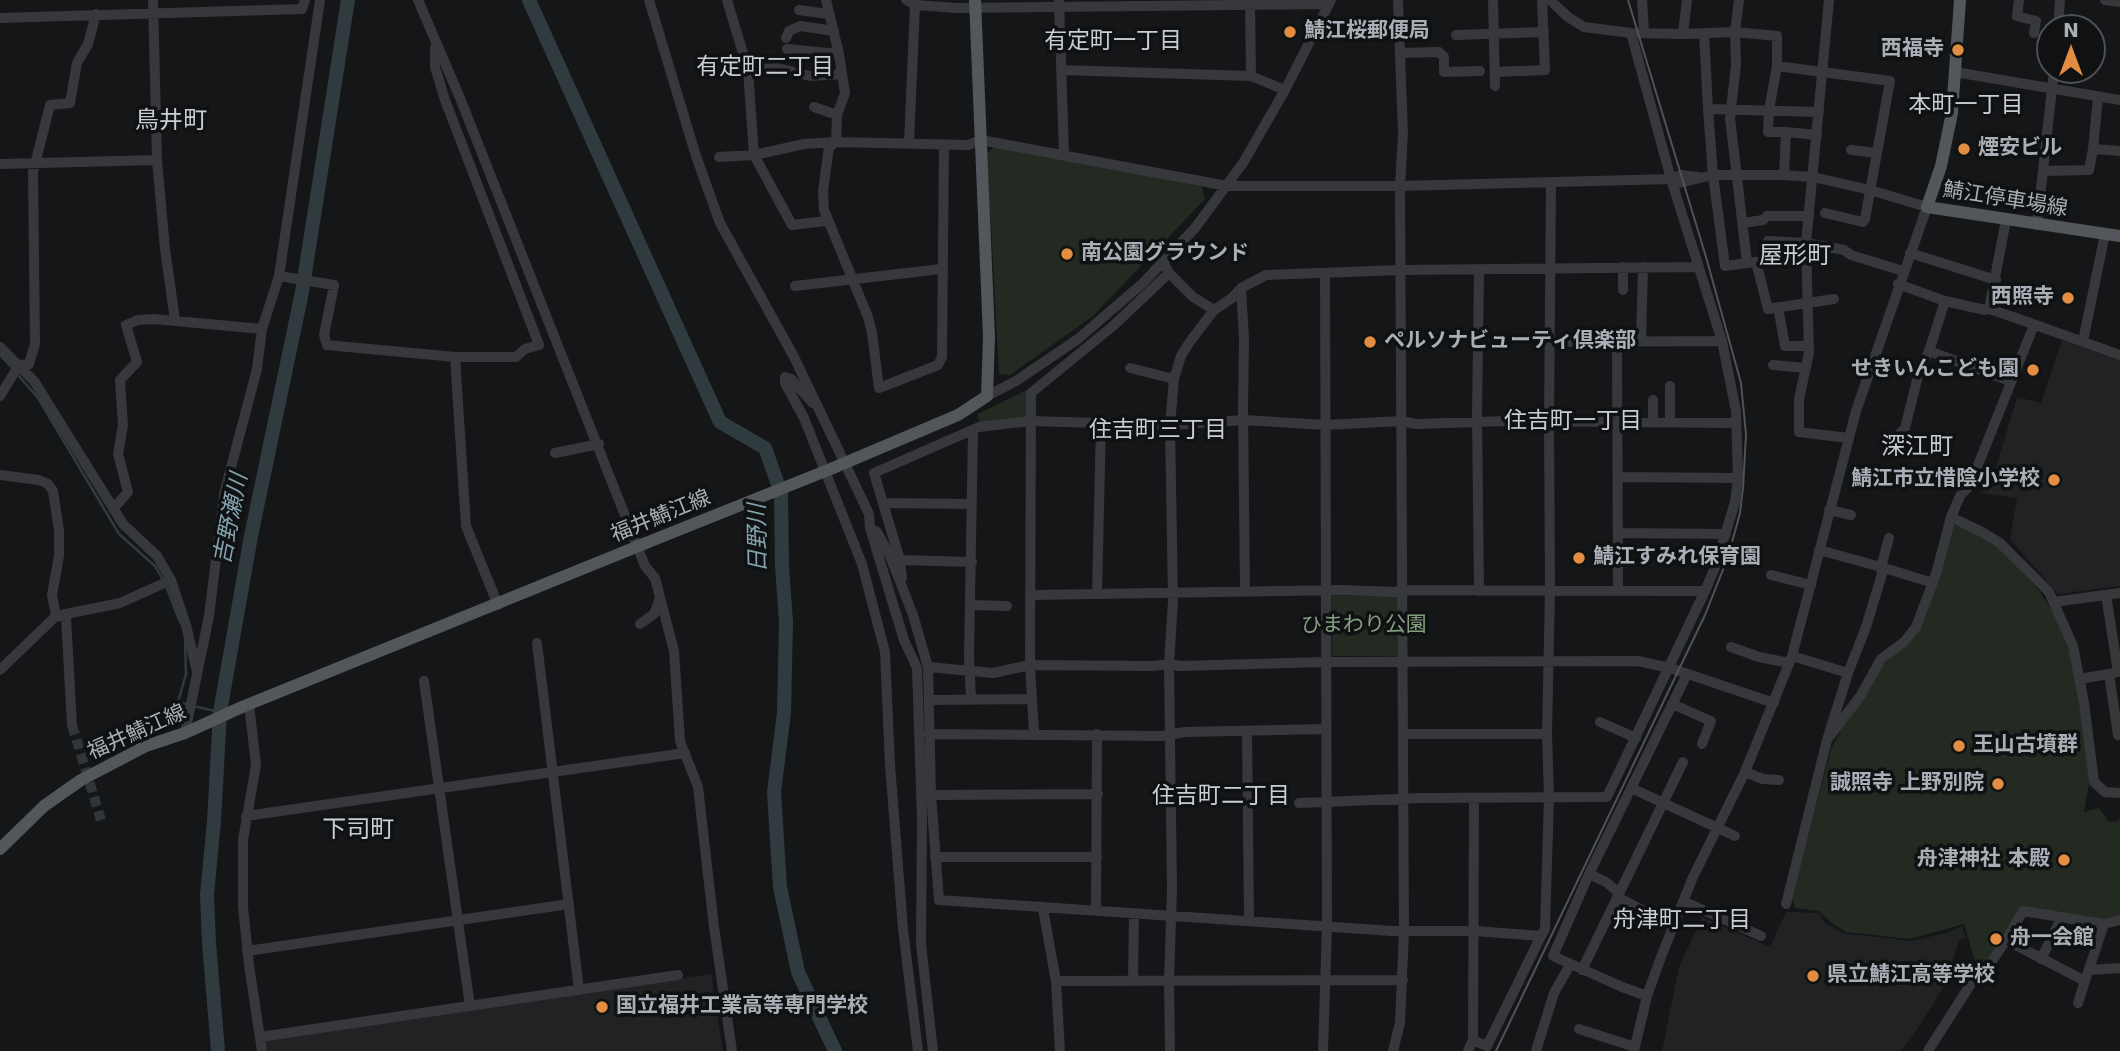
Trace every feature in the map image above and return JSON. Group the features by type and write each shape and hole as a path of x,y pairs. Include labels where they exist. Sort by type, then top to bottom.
{"main road":[{"name":"鯖江停車場線","path":"1960,0 1947,136 1941,166 1927,207 2120,236"},
{"path":"975,4 989,337 987,396"},
{"name":"福井鯖江線","path":"0,849 44,806 81,780 146,746 846,463 958,415 987,396"}],"street":[{"path":"153,0 157,160 175,320"},
{"path":"0,18 302,9 305,0"},
{"path":"190,730 197,672 209,616 224,494 257,369 262,329 279,276 320,0"},
{"path":"418,0 642,545 645,566 654,578 660,598 674,651 680,741 698,787 732,1051"},
{"path":"649,0 696,156 720,223 794,357 869,514 870,528 904,640 917,668 922,818 921,944 933,1051"},
{"path":"727,0 748,69 754,155 792,225 826,221"},
{"path":"826,0 845,93 837,115 836,142"},
{"path":"1393,1051 1397,1041 1403,980 1404,931 1400,270 1403,134 1398,0"},
{"path":"1493,0 1495,86"},
{"path":"1495,72 1545,70 1542,0"},
{"path":"1550,0 1568,18 1584,27 1631,33 1735,32 1777,36 1777,66 1768,132 1817,135"},
{"path":"1642,0 1644,32"},
{"path":"1683,34 1687,0"},
{"path":"1739,0 1735,32 1736,65 1730,109 1747,263"},
{"path":"1829,0 1806,243 1809,346 1799,399 1798,432 1848,438"},
{"path":"2019,0 2017,16 2036,21 2034,33"},
{"path":"2105,0 2120,2"},
{"path":"909,143 911,2 1330,2 1242,163 1195,228 1143,283 1078,339 1016,381 987,396"},
{"path":"1250,2 1251,76"},
{"path":"1059,4 1064,155"},
{"path":"799,10 828,13"},
{"path":"0,396 19,365 29,363 35,344 33,172 50,104 70,103 77,63 88,44 96,14"},
{"path":"834,31 800,26 789,31 786,43 839,54"},
{"path":"1456,34 1544,32"},
{"path":"1299,803 1606,797 1705,591 1735,502 1738,478 1736,411 1722,341 1671,180 1631,33"},
{"path":"1704,33 1713,175 1725,266 1756,262 1768,309 1834,299"},
{"path":"279,276 334,285 324,335 327,345 455,357 516,357 525,349 540,345 444,100 435,67 435,43"},
{"path":"1400,53 1438,52 1444,57 1444,72 1480,71"},
{"path":"1777,66 1890,81 1863,222 1825,213"},
{"path":"748,69 777,68 810,76 842,74"},
{"path":"1061,69 1251,76 1284,90"},
{"path":"1955,72 2120,100"},
{"path":"2037,225 2053,84"},
{"path":"2044,172 2089,170 2098,97"},
{"path":"814,107 837,115"},
{"path":"1708,109 1819,112"},
{"path":"1784,175 1786,132"},
{"path":"719,157 754,155 804,144 836,142 968,145 981,140 1227,186 1400,186 1671,180 1681,175 1698,177 1737,173 1813,177 1927,207 1898,284 1848,438 1790,659 1745,772 1683,901 1647,996 1634,1049 1579,1029"},
{"path":"836,142 829,147 823,191 826,221 872,333 879,388 938,365 942,357 944,144"},
{"path":"2093,149 2120,151"},
{"path":"1851,150 1876,153"},
{"path":"0,163 157,160"},
{"path":"1473,1040 1487,1046 1545,929 1549,798 1547,734 1550,590 1550,183"},
{"path":"1743,223 1763,220 1767,216 1809,216"},
{"path":"1989,309 2006,220"},
{"path":"2083,341 2105,234"},
{"path":"1768,241 1806,243 1843,250 1903,271"},
{"path":"1910,253 1996,280"},
{"path":"1164,260 1169,273 1193,297 1214,310"},
{"path":"1623,267 1623,290"},
{"path":"1641,341 1643,267"},
{"path":"1170,1051 1170,425 1174,379 1181,356 1214,310 1233,298 1241,288 1266,275 1400,270 1699,267"},
{"path":"795,286 941,269"},
{"path":"1479,271 1479,591"},
{"path":"1034,733 1030,665 1031,393 1113,326 1169,273"},
{"path":"1323,1051 1326,981 1325,273"},
{"path":"1898,284 1945,301 1989,309 2120,355"},
{"path":"1241,288 1244,338 1245,592"},
{"path":"1894,440 1905,428 1920,368 1929,351 1945,301"},
{"path":"1778,307 1785,346 1809,346"},
{"path":"113,509 128,492 118,454 123,425 120,380 137,362 126,325 138,320 175,320 262,329"},
{"path":"1828,740 1861,695 1881,660 1904,642 1916,627 1933,583 1959,496 1970,485 2034,325"},
{"path":"1550,342 1722,341"},
{"path":"1617,343 1618,590"},
{"path":"0,347 34,381 113,509 134,536 157,556 171,580 186,625 197,672"},
{"path":"1929,351 2010,381"},
{"path":"455,357 466,526 498,605"},
{"path":"1773,365 1805,368"},
{"path":"1130,368 1174,379"},
{"path":"821,411 791,379 785,377 785,383 804,418 862,564 886,652 890,765 903,929 918,1051"},
{"path":"1670,386 1670,422"},
{"path":"1653,400 1653,422"},
{"path":"905,596 900,560 874,473 979,427 1030,421 1170,425 1244,420 1325,425 1402,421 1416,424 1735,423"},
{"path":"1097,594 1101,423"},
{"path":"971,700 969,656 973,431"},
{"path":"555,453 599,444"},
{"path":"0,475 39,480 48,484 53,492 59,531 52,596 56,616"},
{"path":"1618,477 1738,478"},
{"path":"883,503 972,504"},
{"path":"1829,510 1851,515"},
{"path":"1951,517 2000,543 2049,592 2073,646 2094,782 2105,792 2120,793"},
{"path":"870,528 877,532 890,556 914,615 928,667 931,795 939,900 1404,931 1475,931 1541,936"},
{"path":"1618,533 1726,534"},
{"path":"1786,904 1828,740 1882,574 1881,567 1889,538"},
{"path":"1819,551 1933,583"},
{"path":"900,560 972,562"},
{"path":"1771,575 1811,585"},
{"path":"0,670 56,616 120,603 171,580"},
{"path":"1032,595 1403,590 1705,591"},
{"path":"2054,602 2120,593"},
{"path":"2106,595 2116,673 2118,735"},
{"path":"640,624 654,614 660,598"},
{"path":"971,605 1007,607"},
{"path":"56,616 66,617 72,725"},
{"path":"537,643 579,990"},
{"path":"1731,647 1759,657 1790,659 1848,673"},
{"path":"928,667 993,673 1030,665 1638,661 1670,668 1774,703"},
{"path":"2080,679 2116,673"},
{"path":"1647,996 1553,956 1589,874 1687,674"},
{"path":"424,681 470,1006"},
{"path":"929,700 1032,699"},
{"path":"1672,704 1711,721 1702,744"},
{"path":"246,706 256,765 243,840 243,907 262,1051"},
{"path":"1600,722 1636,738"},
{"path":"929,734 1163,736 1172,733 1325,729"},
{"path":"1247,732 1249,920"},
{"path":"1096,911 1097,734"},
{"path":"1403,734 1547,734"},
{"path":"246,816 685,753"},
{"path":"1582,970 1682,762"},
{"path":"1745,772 1763,779 1779,780"},
{"path":"1631,788 1735,836"},
{"path":"931,795 1098,794"},
{"path":"1468,1051 1473,1040 1474,799"},
{"path":"934,858 1097,856"},
{"path":"1589,874 1606,882 1618,895 1673,926"},
{"path":"1683,901 1761,936"},
{"path":"247,951 569,904"},
{"path":"1043,909 1056,981 1060,1051 1069,1051"},
{"path":"1928,1051 1979,971 1992,961 2023,911 2104,923 2120,920"},
{"path":"1133,981 1134,914"},
{"path":"2041,959 2062,917"},
{"path":"2078,1003 2104,923"},
{"path":"2006,940 2085,981"},
{"path":"1536,1051 1554,993 1570,965"},
{"path":"2089,970 2120,968"},
{"path":"260,1037 678,975"},
{"path":"1056,981 1403,980"}],"shaded area":[{"name":"鯖江市立惜陰小学校","path":"2062,340 2120,361 2120,586 2058,594 2010,539 2017,498 1980,493 1996,467 2017,397 2041,403"},
{"name":"県立鯖江高等学校","path":"1786,912 1819,913 1824,922 1842,933 1910,941 1943,934 1962,926 1966,938 1959,940 1945,985 1900,1051 1662,1051 1679,967 1702,917 1770,947"},
{"name":"国立福井工業高等専門学校","path":"711,974 723,1051 268,1051 265,1041"}],"green space":[{"name":"南公園グラウンド","path":"998,144 1202,187 1205,199 1093,316 1010,375 999,374 987,153"},
{"path":"1029,389 1029,420 979,425 978,414"},
{"name":"王山古墳群","path":"1953,525 1969,528 1992,541 2040,592 2055,615 2072,658 2084,732 2090,778 2084,812 2099,808 2109,822 2119,821 2120,816 2120,917 2105,919 2022,907 1989,961 1976,965 1964,924 1910,939 1846,932 1819,911 1795,908 1792,898 1831,749 1848,717 1871,688 1881,667 1916,634 1926,616"},
{"name":"ひまわり公園","path":"1331,596 1397,596 1397,656 1332,656"}],"waterway":[{"name":"吉野瀬川","path":"218,1051 207,895 220,712 251,536 302,292 348,0"},
{"name":"日野川","path":"529,0 720,422 765,448 781,493 786,622 784,713 774,792 780,887 798,972 835,1051"},
{"path":"0,355 14,370"},
{"path":"18,375 38,398 119,534 155,566 163,580"},
{"path":"166,586 180,622"},
{"path":"185,642 186,674 178,702 186,704"},
{"path":"193,706 220,712"}],"tunnel":[{"path":"72,725 101,820"}],"tram line":[{"path":"1496,1051 1705,615 1728,557 1740,513 1746,435 1741,383 1628,0"}],"place":[{"name":"鯖江桜郵便局","path":"1290,32"},
{"name":"西福寺","path":"1958,50"},
{"name":"煙安ビル","path":"1964,149"},
{"name":"南公園グラウンド","path":"1067,254"},
{"name":"西照寺","path":"2068,298"},
{"name":"ペルソナビューティ倶楽部","path":"1370,342"},
{"name":"せきいんこども園","path":"2033,370"},
{"name":"鯖江市立惜陰小学校","path":"2054,480"},
{"name":"鯖江すみれ保育園","path":"1579,558"},
{"name":"王山古墳群","path":"1959,746"},
{"name":"誠照寺 上野別院","path":"1998,784"},
{"name":"舟津神社 本殿","path":"2064,860"},
{"name":"舟一会館","path":"1996,939"},
{"name":"県立鯖江高等学校","path":"1813,976"},
{"name":"国立福井工業高等専門学校","path":"602,1007"}],"district":[{"name":"有定町一丁目","path":"1113,42"},
{"name":"有定町二丁目","path":"765,68"},
{"name":"本町一丁目","path":"1966,106"},
{"name":"鳥井町","path":"171,122"},
{"name":"屋形町","path":"1795,257"},
{"name":"住吉町一丁目","path":"1573,422"},
{"name":"住吉町三丁目","path":"1158,431"},
{"name":"深江町","path":"1917,448"},
{"name":"住吉町二丁目","path":"1221,797"},
{"name":"下司町","path":"358,831"},
{"name":"舟津町二丁目","path":"1682,921"}]}
